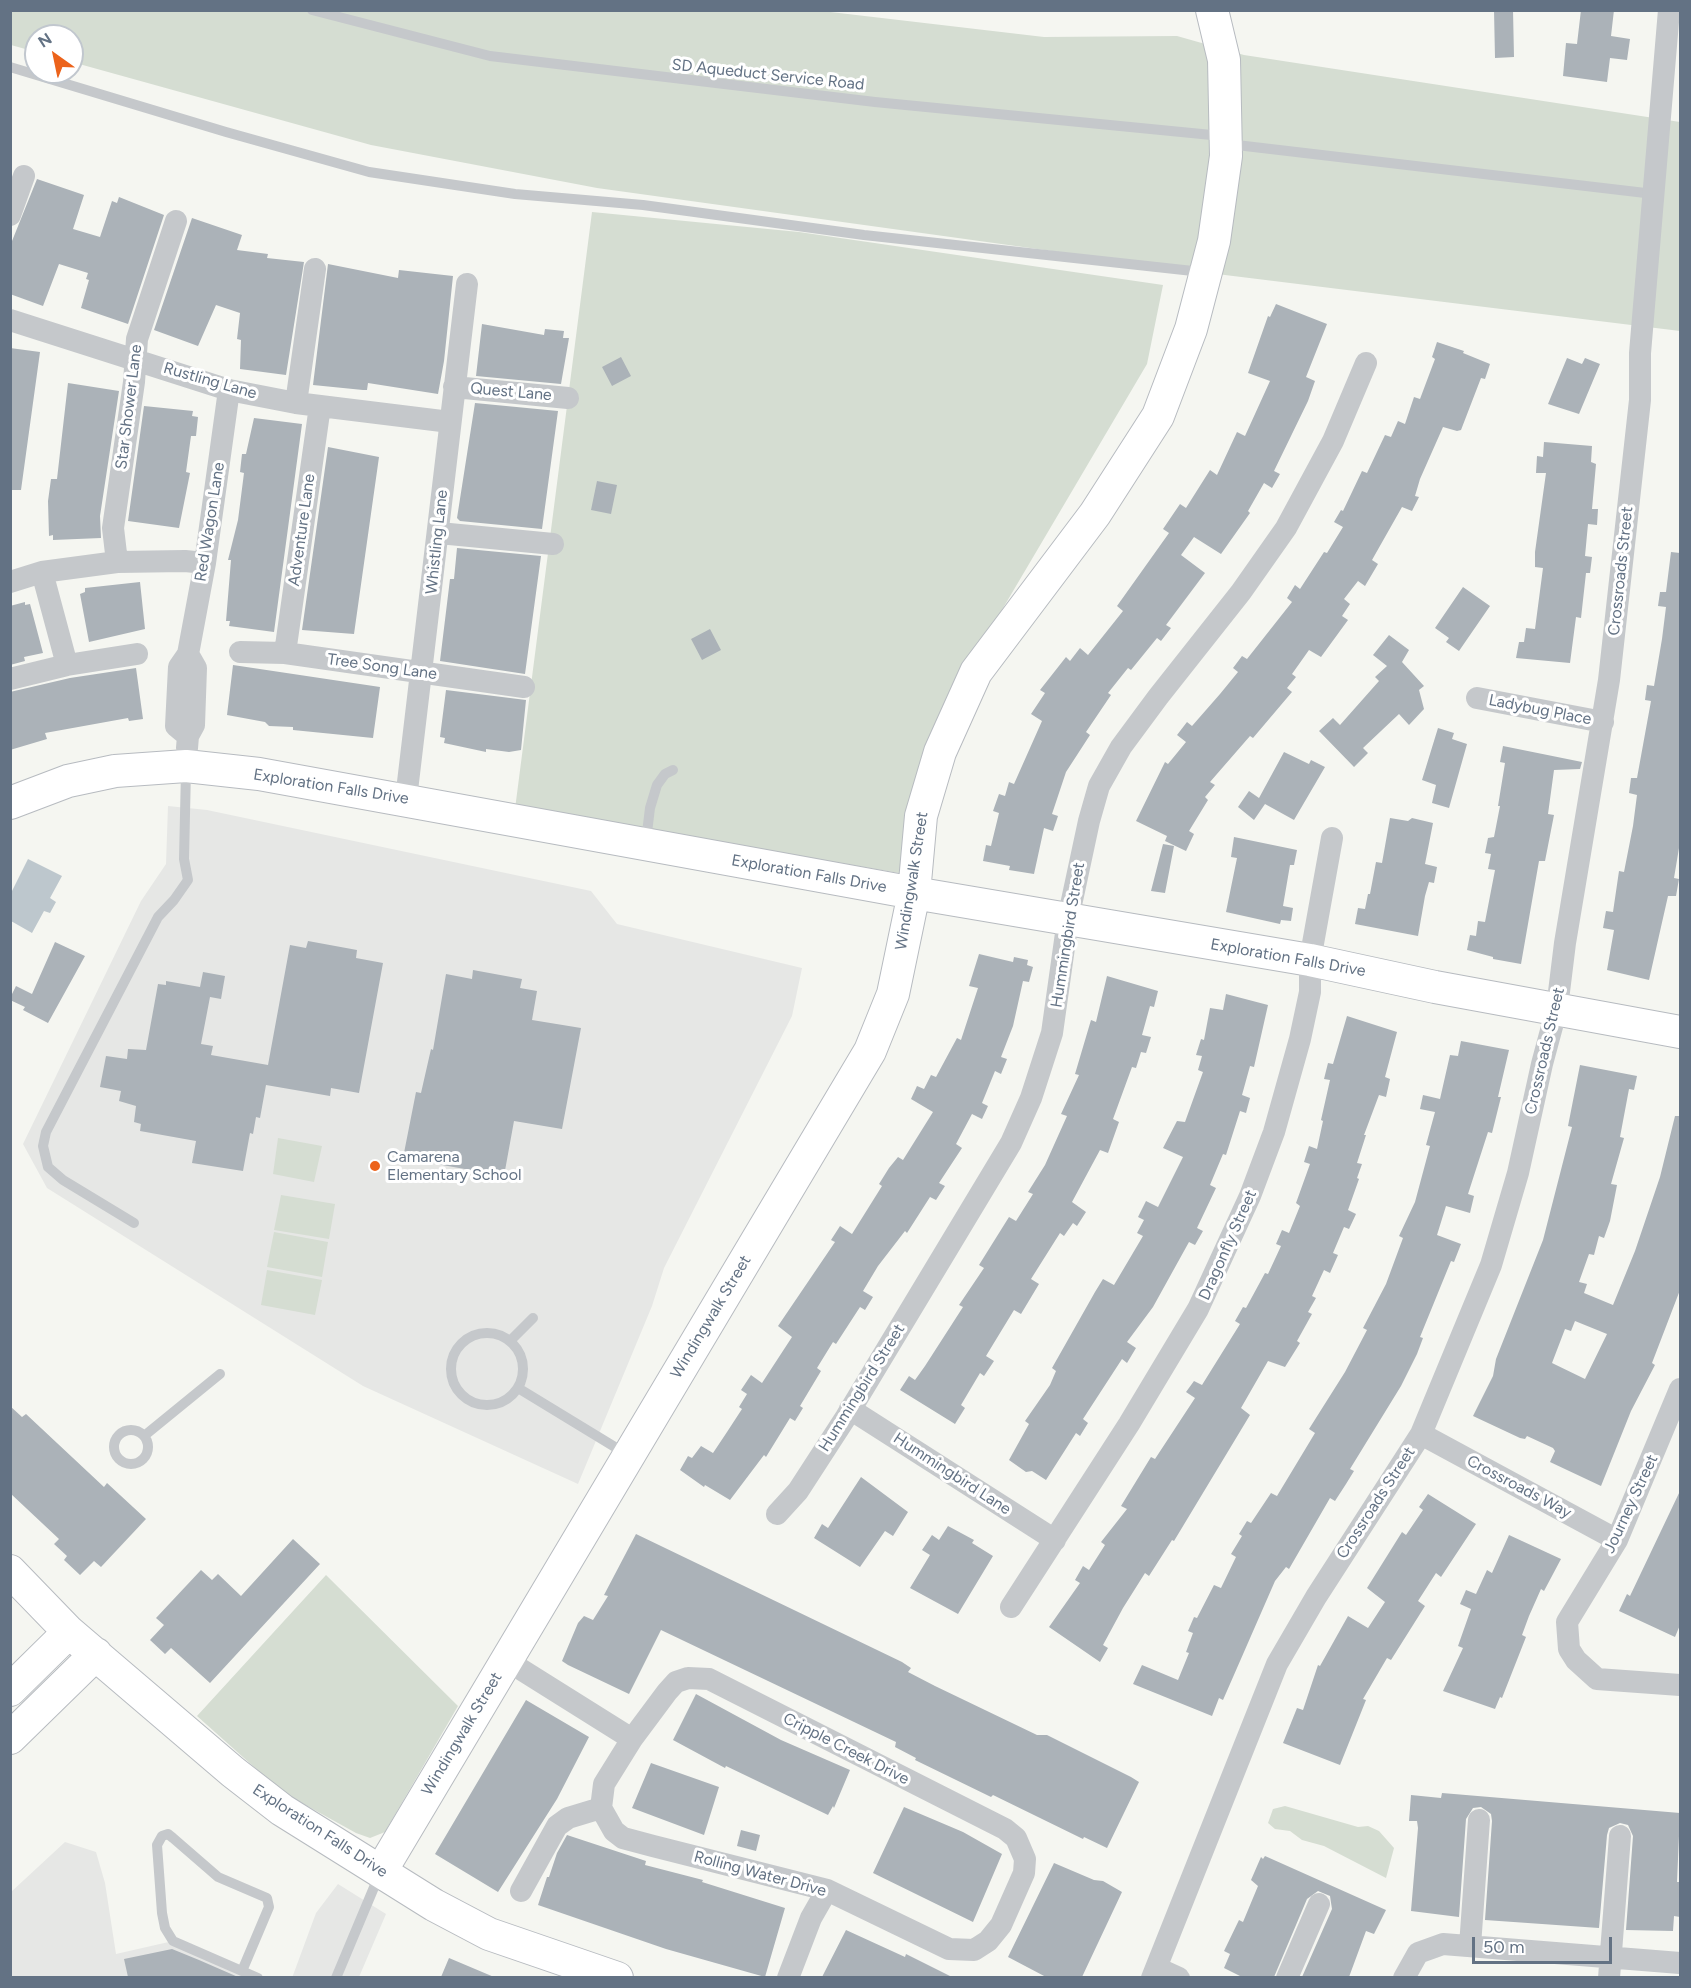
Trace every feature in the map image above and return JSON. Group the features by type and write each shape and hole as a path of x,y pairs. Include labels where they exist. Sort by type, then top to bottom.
{"street":[{"name":"Windingwalk Street","path":"381,1871 870,1051 893,994 914,893 921,816 940,752 976,672 1095,514 1158,416 1191,329 1214,241 1226,140 1224,60 1212,10"},
{"name":"Crossroads Street","path":"1154,1973 1277,1664 1316,1597 1420,1434 1491,1265 1518,1173 1557,1008 1565,944 1603,722 1640,400 1640,353 1669,10"},
{"path":"10,215 24,176"},
{"name":"Star Shower Lane","path":"117,562 113,528 134,382 136,339 176,221"},
{"path":"296,403 315,268"},
{"name":"Whistling Lane","path":"406,799 467,284"},
{"name":"Rustling Lane","path":"10,320 229,390 296,403 450,422"},
{"name":"Hummingbird Street","path":"777,1514 798,1491 850,1409 1011,1143 1031,1098 1052,1033 1068,919 1099,786 1122,747 1158,697 1241,592 1286,528 1334,441 1366,363"},
{"name":"Quest Lane","path":"453,387 568,398"},
{"name":"Red Wagon Lane","path":"187,751 176,726 179,667 188,654 205,563 229,390"},
{"name":"Adventure Lane","path":"285,653 320,406"},
{"path":"439,533 553,544"},
{"path":"10,582 42,573 117,562 205,563"},
{"path":"42,573 67,665"},
{"name":"Tree Song Lane","path":"240,652 285,653 524,687"},
{"path":"10,680 67,665 137,654"},
{"name":"Ladybug Place","path":"1477,698 1603,722"},
{"name":"Exploration Falls Drive","path":"10,803 68,781 187,751 259,774 914,893 1310,960 1435,987 1680,1032"},
{"name":"Dragonfly Street","path":"1011,1607 1198,1309 1240,1222 1257,1180 1289,1085 1310,992 1310,960 1332,838"},
{"name":"Journey Street","path":"1680,1389 1617,1540 1567,1622 1569,1649 1576,1660 1597,1679 1680,1685"},
{"name":"Hummingbird Lane","path":"850,1409 1055,1540"},
{"name":"Crossroads Way","path":"1420,1434 1617,1540"},
{"name":"Exploration Falls Drive","path":"10,1571 69,1632 233,1772 282,1810 489,1935 617,1977"},
{"path":"10,1690 69,1632"},
{"path":"10,1738 96,1654"},
{"path":"506,1660 632,1739 604,1784 601,1808 568,1818 557,1826 521,1891"},
{"name":"Cripple Creek Drive","path":"632,1739 676,1682 688,1678 709,1679 1005,1828 1016,1838 1025,1859 1024,1873 1012,1899"},
{"name":"Rolling Water Drive","path":"601,1808 614,1831 623,1838 827,1890 949,1949 974,1950 988,1941 1001,1924 1012,1899"},
{"path":"1470,1946 1479,1820"},
{"path":"1610,1967 1620,1836"},
{"path":"788,1977 811,1918 827,1890"},
{"path":"1287,1977 1319,1904"},
{"path":"1404,1977 1418,1953 1431,1946 1470,1946 1610,1967 1680,1963"},
{"path":"1154,1973 1179,1977"}],"lane":[{"name":"SD Aqueduct Service Road","path":"312,10 490,56 863,101 1226,140 1654,194"},
{"path":"10,67 369,172 515,194 643,205 864,235 1205,273"},
{"path":"134,1223 63,1180 48,1167 43,1146 46,1132 158,917 174,900 188,879 184,859 187,751"},
{"path":"646,844 650,808 657,785 665,774 673,770"},
{"path":"510,1341 533,1318"},
{"path":"487,1333 510,1341 521,1358 522,1378 518,1388 510,1397 499,1403 480,1404 463,1397 451,1375 451,1363 456,1351 474,1335 487,1333"},
{"path":"144,1436 220,1374"},
{"path":"518,1388 628,1455"},
{"path":"242,1971 269,1907 267,1898 218,1877 174,1838 168,1834 162,1836 157,1845 165,1928 173,1941 242,1971 258,1977"},
{"path":"336,1977 381,1871"}],"shaded area":[{"path":"10,11 822,11 1044,37 1177,36 1244,55 1680,122 1680,331 1225,275 597,188 371,145 84,65 84,24 24,24 24,49 11,45"},
{"path":"592,212 799,232 1163,285 1147,364 960,681 905,874 515,809"},
{"name":"Camarena Elementary School","path":"168,806 207,810 591,891 617,924 802,968 792,1016 664,1268 652,1306 578,1484 363,1386 47,1188 23,1144 141,901 166,864"},
{"path":"28,859 62,876 50,898 56,902 50,913 44,911 32,933 11,921 11,893"},
{"path":"278,1138 322,1146 314,1182 273,1174"},
{"path":"281,1195 335,1204 329,1239 274,1230"},
{"path":"274,1232 328,1242 322,1277 267,1267"},
{"path":"267,1270 322,1280 315,1315 261,1305"},
{"path":"326,1575 458,1706 385,1832 370,1838 356,1833 282,1792 197,1716"},
{"path":"1285,1806 1358,1827 1368,1826 1379,1831 1394,1848 1386,1878 1324,1846 1302,1840 1290,1831 1275,1829 1268,1823 1273,1809"},
{"path":"65,1842 96,1852 105,1883 116,1954 173,1941 262,1978 11,1978 11,1892"},
{"path":"338,1884 386,1914 359,1977 292,1978 316,1913"}],"building":[{"path":"1494,10 1513,10 1514,57 1495,58"},
{"path":"1581,10 1614,10 1611,36 1630,39 1627,60 1610,58 1607,82 1563,76 1566,43 1577,44"},
{"path":"37,179 84,195 73,229 100,237 112,201 117,203 119,197 164,215 128,324 81,308 89,280 86,279 88,273 59,264 43,306 10,294 10,246"},
{"path":"192,218 242,235 237,250 268,254 267,258 304,262 286,375 240,369 241,340 237,339 240,313 216,305 198,346 154,330"},
{"path":"328,264 398,278 399,270 453,276 438,394 368,383 367,390 313,385"},
{"path":"1276,304 1327,324 1306,377 1315,381 1308,401 1274,471 1280,474 1272,488 1264,483 1248,511 1250,513 1221,554 1194,537 1181,555 1205,573 1166,625 1171,628 1161,641 1157,638 1131,670 1128,668 1108,693 1111,695 1086,732 1090,735 1066,772 1052,814 1058,816 1053,831 1044,828 1034,874 1009,870 1010,866 983,861 986,845 991,846 999,813 993,811 999,794 1005,796 1009,782 1014,784 1042,721 1031,714 1045,693 1040,690 1066,657 1070,661 1080,648 1088,655 1123,611 1117,606 1169,533 1163,529 1180,504 1186,508 1210,470 1217,475 1237,432 1245,436 1270,381 1248,373 1268,316 1270,317"},
{"path":"482,324 544,335 545,329 564,331 563,338 569,338 561,384 476,376"},
{"path":"1437,342 1464,351 1463,353 1490,364 1485,379 1481,378 1461,430 1443,427 1420,479 1415,496 1419,497 1412,511 1402,507 1372,560 1378,564 1365,586 1358,581 1344,599 1350,604 1342,616 1348,620 1321,657 1309,650 1292,674 1296,677 1287,688 1292,692 1253,738 1250,736 1210,782 1215,785 1205,797 1208,800 1189,831 1194,834 1186,851 1165,841 1167,836 1136,821 1165,762 1168,764 1186,742 1177,735 1187,722 1192,726 1220,694 1238,672 1233,668 1242,656 1247,659 1292,602 1287,598 1295,585 1300,589 1324,552 1327,553 1343,527 1334,522 1341,510 1343,511 1362,471 1367,473 1385,435 1391,437 1398,421 1405,424 1414,397 1420,399 1435,359 1432,357"},
{"path":"10,348 40,352 21,490 10,490"},
{"path":"621,357 631,376 612,386 602,367"},
{"path":"1567,358 1582,364 1585,358 1600,364 1579,414 1548,404"},
{"path":"68,383 119,391 100,516 101,538 53,540 53,535 49,536 48,501 51,479 57,479"},
{"path":"475,403 558,411 542,529 460,521 457,518"},
{"path":"144,406 193,411 192,416 198,417 196,436 191,436 186,472 190,473 179,528 128,521"},
{"path":"254,418 302,424 274,632 229,626 230,621 226,621 231,560 228,560 238,520 244,473 240,472 242,454 246,454"},
{"path":"1544,442 1592,446 1591,462 1596,464 1592,509 1598,509 1597,525 1588,524 1585,556 1592,557 1590,573 1586,573 1581,618 1576,617 1570,663 1516,658 1519,642 1524,642 1526,628 1535,629 1543,568 1535,567 1535,552 1546,473 1536,473 1537,456 1543,457"},
{"path":"328,447 379,457 354,634 302,630"},
{"path":"597,481 617,485 611,514 591,510"},
{"path":"457,548 541,556 525,674 440,661 450,579 454,579"},
{"path":"1671,552 1680,553 1680,842 1674,878 1679,879 1676,896 1668,896 1649,980 1607,970 1614,930 1603,928 1606,911 1613,912 1619,871 1624,872 1633,826 1637,795 1629,793 1631,778 1637,778 1651,701 1645,700 1647,685 1654,686 1666,607 1658,606 1660,592 1666,592"},
{"path":"140,582 145,629 89,642 80,594 85,592 85,588"},
{"path":"1463,587 1490,606 1459,651 1446,642 1449,638 1435,628"},
{"path":"25,602 25,605 30,604 43,653 24,657 25,661 10,665 10,606"},
{"path":"710,629 721,650 702,660 691,639"},
{"path":"1389,635 1409,650 1402,662 1424,686 1419,690 1424,709 1409,725 1399,714 1363,748 1368,753 1354,767 1319,731 1333,718 1340,725 1379,681 1375,677 1387,666 1373,655"},
{"path":"233,665 380,687 373,738 293,730 293,727 269,726 265,722 227,715"},
{"path":"136,668 143,719 129,721 128,718 45,733 47,739 10,750 10,692 70,678"},
{"path":"446,690 526,700 521,750 509,752 486,749 486,752 444,743 445,738 440,737"},
{"path":"1438,728 1454,733 1452,739 1467,744 1449,808 1432,803 1436,785 1422,780"},
{"path":"1503,746 1582,762 1580,769 1554,770 1548,814 1554,815 1545,861 1539,861 1521,964 1493,959 1493,957 1467,950 1470,935 1476,936 1478,921 1485,922 1495,870 1488,869 1491,854 1485,853 1488,838 1494,837 1500,806 1498,806 1505,763 1500,762"},
{"path":"1284,752 1309,764 1311,760 1325,767 1294,820 1265,804 1254,820 1238,807 1249,791 1259,798"},
{"path":"1390,818 1408,821 1412,818 1433,823 1425,864 1437,867 1434,883 1429,882 1425,896 1418,936 1355,924 1358,908 1365,909 1376,862 1382,863"},
{"path":"1234,837 1297,850 1294,865 1290,865 1283,906 1293,908 1291,921 1281,920 1280,924 1226,912 1237,858 1231,857"},
{"path":"1163,844 1174,846 1165,893 1151,891"},
{"path":"308,941 357,950 356,958 383,963 359,1093 331,1088 330,1096 266,1085 260,1118 256,1117 253,1134 250,1133 243,1171 192,1163 196,1141 140,1131 141,1124 134,1122 136,1106 119,1101 121,1091 100,1087 106,1056 127,1059 128,1049 146,1050 158,984 166,985 166,981 200,987 203,972 225,976 221,999 210,997 201,1044 213,1046 211,1055 268,1065 290,945 306,948"},
{"path":"55,942 85,956 48,1023 23,1010 25,1007 10,998 16,986 32,994"},
{"path":"979,954 1013,962 1014,957 1028,960 1027,965 1033,967 1029,982 1023,981 1013,1026 1001,1057 1007,1059 1001,1074 995,1071 982,1103 988,1106 982,1119 972,1114 956,1144 962,1148 939,1183 945,1186 936,1200 930,1197 907,1233 905,1231 878,1266 863,1291 873,1297 865,1310 860,1307 836,1344 833,1342 817,1368 821,1371 800,1406 803,1408 795,1421 790,1418 766,1457 764,1455 730,1500 705,1485 704,1487 680,1470 688,1456 692,1458 701,1446 713,1453 742,1409 739,1407 747,1394 741,1390 751,1375 762,1383 792,1337 778,1326 835,1242 831,1240 840,1226 852,1234 882,1186 879,1184 889,1168 898,1157 903,1160 933,1112 911,1099 917,1086 924,1089 931,1075 936,1077 957,1038 961,1040 978,988 969,986"},
{"path":"473,970 522,979 520,988 537,991 532,1020 581,1028 562,1129 514,1121 504,1176 403,1158 416,1092 421,1093 431,1049 433,1050 446,974 472,979"},
{"path":"1107,976 1158,991 1154,1007 1150,1006 1142,1035 1151,1037 1146,1053 1141,1052 1136,1068 1132,1067 1113,1119 1119,1122 1108,1153 1100,1150 1072,1202 1086,1212 1077,1226 1073,1223 1064,1236 1060,1233 1031,1279 1039,1284 1021,1314 1014,1310 986,1356 994,1361 984,1376 980,1373 961,1405 965,1408 955,1424 900,1390 909,1376 915,1380 925,1366 963,1307 959,1305 984,1268 979,1265 1009,1217 1016,1221 1033,1194 1028,1192 1045,1165 1067,1116 1061,1114 1079,1075 1075,1074 1091,1020 1096,1022"},
{"path":"1226,994 1268,1005 1254,1067 1250,1066 1242,1095 1250,1098 1246,1113 1240,1111 1226,1155 1223,1154 1210,1185 1216,1188 1197,1228 1203,1231 1195,1245 1189,1242 1153,1307 1127,1342 1136,1348 1127,1363 1122,1359 1083,1419 1088,1423 1080,1436 1076,1433 1046,1480 1032,1471 1026,1472 1009,1460 1029,1424 1025,1421 1050,1385 1056,1371 1052,1368 1095,1292 1103,1279 1114,1285 1143,1236 1137,1233 1144,1220 1138,1217 1146,1201 1158,1207 1183,1157 1163,1148 1177,1121 1185,1122 1203,1072 1198,1070 1202,1056 1196,1055 1201,1039 1204,1040 1210,1008 1223,1010"},
{"path":"1347,1016 1397,1032 1385,1077 1390,1079 1386,1097 1379,1095 1364,1135 1366,1135 1357,1163 1362,1164 1348,1210 1356,1214 1349,1229 1344,1227 1333,1253 1338,1255 1330,1273 1324,1270 1312,1296 1316,1298 1308,1312 1312,1314 1297,1341 1300,1343 1285,1367 1268,1361 1241,1408 1250,1415 1174,1541 1172,1540 1149,1576 1145,1573 1123,1608 1103,1645 1108,1648 1100,1662 1049,1627 1080,1583 1075,1580 1083,1566 1089,1570 1105,1545 1101,1542 1127,1509 1121,1506 1151,1457 1155,1459 1195,1398 1186,1392 1194,1381 1202,1385 1240,1324 1235,1321 1243,1307 1246,1308 1265,1273 1268,1274 1281,1246 1276,1244 1282,1230 1289,1233 1300,1206 1296,1203 1310,1164 1304,1162 1309,1146 1317,1149 1330,1080 1324,1079 1328,1063 1333,1064"},
{"path":"1461,1041 1509,1050 1498,1097 1501,1097 1492,1133 1488,1132 1468,1194 1474,1196 1470,1213 1446,1206 1437,1235 1461,1244 1454,1262 1451,1261 1420,1337 1423,1338 1417,1354 1401,1386 1350,1469 1354,1471 1346,1484 1335,1501 1330,1498 1289,1569 1286,1567 1275,1581 1223,1700 1219,1698 1212,1716 1133,1684 1142,1665 1178,1680 1189,1653 1186,1652 1193,1633 1188,1631 1214,1585 1221,1588 1236,1557 1231,1554 1242,1536 1239,1534 1247,1521 1251,1523 1271,1493 1277,1496 1315,1433 1309,1429 1345,1372 1367,1330 1363,1328 1386,1284 1403,1238 1399,1236 1415,1202 1430,1146 1426,1145 1435,1112 1420,1109 1423,1095 1440,1099 1450,1055 1458,1056"},
{"path":"1580,1065 1637,1076 1634,1090 1629,1089 1620,1137 1624,1138 1611,1184 1617,1185 1610,1221 1604,1238 1599,1236 1594,1255 1589,1254 1579,1282 1587,1284 1584,1293 1613,1305 1635,1251 1660,1177 1675,1116 1680,1116 1680,1290 1652,1363 1655,1365 1631,1411 1601,1486 1550,1462 1555,1451 1553,1448 1527,1436 1525,1439 1520,1438 1473,1416 1493,1376 1496,1359 1543,1240 1572,1127 1568,1126","holes":["1575,1321 1607,1334 1585,1379 1552,1363 1565,1329 1571,1331"]},
{"path":"10,1406 22,1417 26,1414 104,1487 107,1483 146,1519 101,1567 94,1561 80,1575 64,1560 67,1556 54,1544 59,1539 10,1493"},
{"path":"861,1477 908,1512 893,1536 885,1531 860,1567 814,1538 822,1524 828,1528"},
{"path":"1680,1491 1680,1625 1675,1637 1619,1611 1627,1594 1630,1596"},
{"path":"1428,1494 1476,1524 1441,1577 1436,1573 1418,1601 1425,1606 1391,1660 1387,1658 1363,1699 1366,1700 1340,1765 1283,1743 1297,1708 1303,1710 1318,1665 1320,1666 1348,1616 1368,1628 1385,1602 1367,1588 1402,1532 1406,1535 1423,1510 1419,1507"},
{"path":"948,1526 974,1540 972,1543 993,1556 958,1614 910,1588 930,1555 922,1550 932,1535 939,1540"},
{"path":"636,1534 902,1662 911,1668 908,1672 935,1686 1037,1735 1047,1735 1139,1782 1107,1848 1084,1837 1083,1839 993,1795 991,1797 915,1760 916,1758 895,1747 896,1742 661,1630 629,1694 562,1661 578,1623 584,1616 593,1620 608,1596 604,1595"},
{"path":"1509,1535 1561,1559 1544,1591 1541,1589 1529,1616 1522,1635 1526,1637 1502,1698 1500,1697 1495,1709 1443,1691 1463,1648 1458,1646 1471,1609 1460,1604 1466,1590 1476,1594 1487,1570 1492,1573"},
{"path":"293,1539 320,1564 210,1683 171,1648 165,1654 150,1640 164,1625 156,1618 201,1570 212,1580 218,1574 241,1596"},
{"path":"696,1694 781,1740 850,1770 834,1808 833,1806 828,1815 726,1766 725,1768 673,1740"},
{"path":"526,1700 589,1737 557,1799 498,1892 435,1854"},
{"path":"651,1763 719,1787 704,1835 632,1808"},
{"path":"1442,1793 1680,1813 1677,1882 1680,1882 1680,1917 1674,1916 1673,1931 1626,1930 1633,1836 1628,1825 1620,1823 1609,1828 1607,1835 1599,1928 1485,1920 1492,1821 1491,1814 1481,1807 1473,1808 1466,1819 1459,1917 1411,1911 1418,1828 1417,1821 1409,1821 1411,1795 1441,1798"},
{"path":"904,1807 963,1832 1002,1854 973,1922 873,1873"},
{"path":"741,1830 760,1835 756,1851 737,1846"},
{"path":"567,1835 646,1861 645,1865 703,1880 702,1882 785,1908 765,1977 666,1949 538,1905 547,1877 549,1877 557,1853"},
{"path":"1265,1856 1386,1910 1374,1934 1366,1931 1349,1977 1302,1977 1332,1909 1330,1896 1318,1891 1307,1899 1274,1977 1242,1977 1224,1968 1230,1954 1224,1951 1239,1920 1243,1922 1258,1886 1251,1880 1261,1857 1263,1859"},
{"path":"1054,1863 1094,1880 1103,1881 1122,1892 1082,1977 1046,1977 1008,1957"},
{"path":"846,1930 905,1957 906,1954 952,1977 822,1977"},
{"path":"172,1949 238,1977 128,1977 124,1959"},
{"path":"449,1958 494,1977 441,1977"}],"place":[{"name":"Camarena Elementary School","path":"375,1166"}]}
